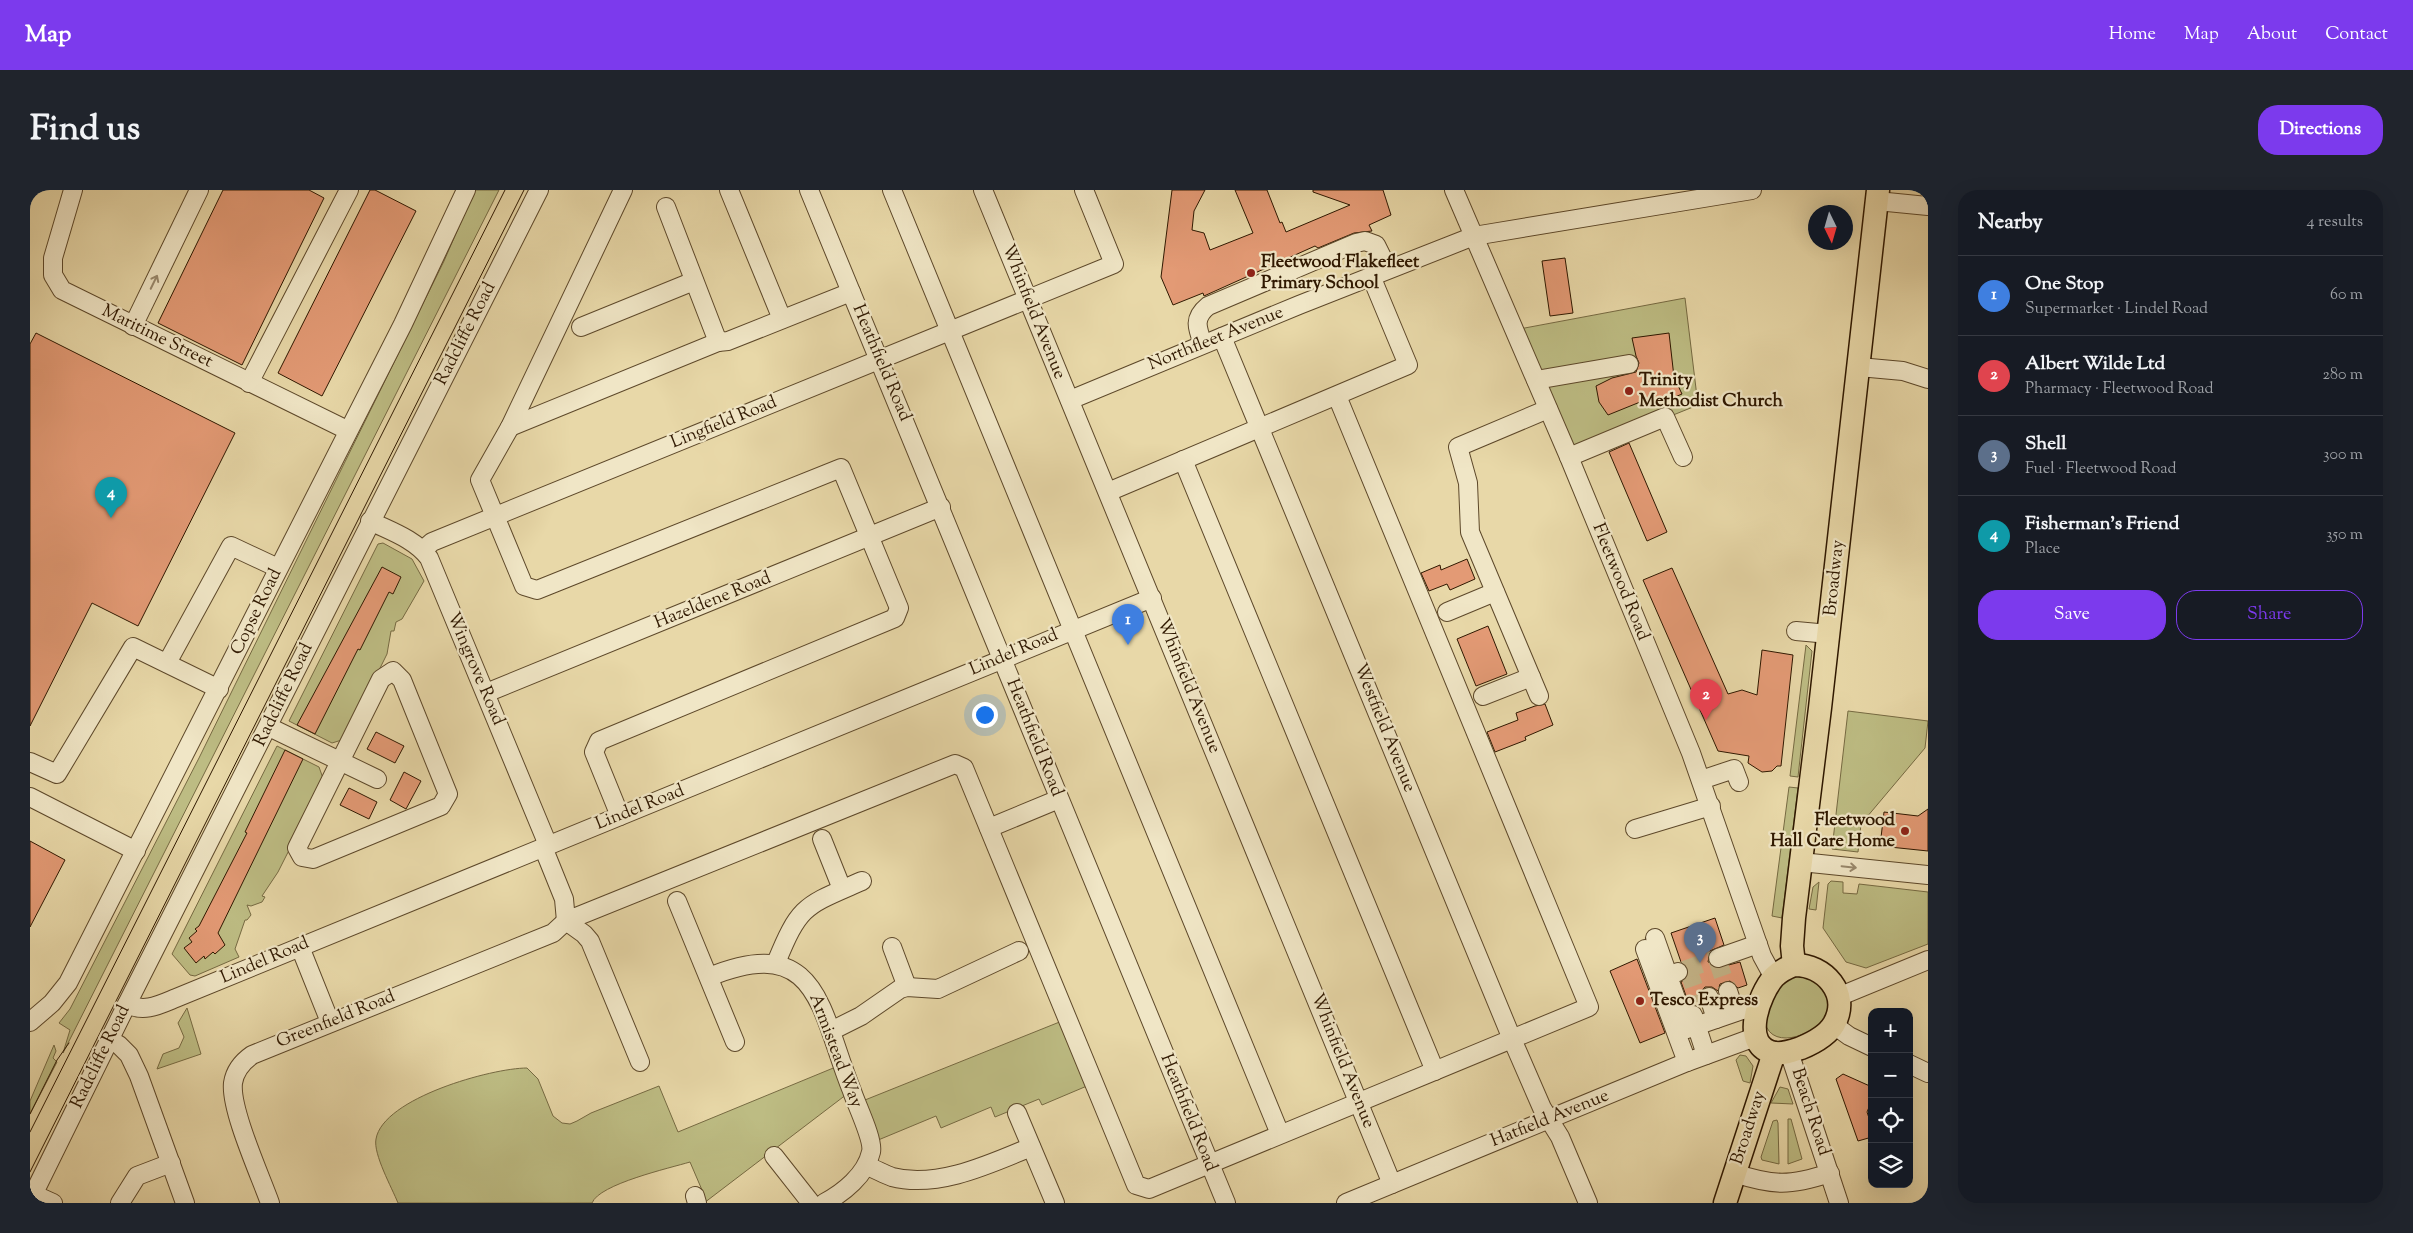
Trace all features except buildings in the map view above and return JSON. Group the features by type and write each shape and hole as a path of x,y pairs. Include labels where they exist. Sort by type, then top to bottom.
{"main road":[{"name":"Broadway","path":"1794,965 1794,918 1878,196"},
{"path":"1794,965 1813,967 1821,972 1829,980 1838,997 1839,1008 1834,1025 1822,1037 1781,1052 1760,1045 1755,1037 1726,1017 1774,978 1794,965"},
{"name":"Broadway","path":"1725,1203 1734,1173 1781,1052"}],"street":[{"name":"Maritime Street","path":"73,190 53,258 53,275 62,290 347,430"},
{"path":"134,326 199,190"},
{"path":"249,382 349,190"},
{"name":"Copse Road","path":"30,1022 52,1003 68,983 219,689 347,430 403,324 466,190"},
{"name":"Radcliffe Road","path":"32,1198 127,1004 269,727 370,521 539,190"},
{"path":"620,816 594,752 599,741 896,618 898,608 841,468 537,590 524,586 480,480 510,427 623,190"},
{"path":"729,190 782,319"},
{"name":"Heathfield Road","path":"809,190 1226,1203"},
{"path":"892,190 1280,1134"},
{"name":"Whinfield Avenue","path":"983,190 1359,1102 1384,1192"},
{"name":"Lingfield Road","path":"423,550 432,542 1114,264 1084,190"},
{"name":"Fleetwood Road","path":"1454,190 1569,457 1701,780 1758,944 1774,978"},
{"name":"Northfleet Avenue","path":"1070,400 1222,336 1474,236 1665,197 1752,190"},
{"path":"1878,196 1928,206"},
{"path":"666,207 718,342"},
{"path":"1203,344 1196,322 1199,313 1208,306 1356,243 1365,241 1376,245 1388,270"},
{"path":"1108,492 1408,366 1371,276"},
{"path":"581,327 694,281"},
{"path":"510,427 718,342 728,341 852,292"},
{"name":"Westfield Avenue","path":"1222,336 1512,1039 1542,1108 1560,1137 1588,1203"},
{"path":"1536,380 1628,364"},
{"path":"1859,367 1903,371 1928,379"},
{"path":"1209,1164 1589,1007 1337,396"},
{"path":"1539,696 1470,532 1468,483 1458,447 1548,409"},
{"path":"1569,457 1665,417 1683,457"},
{"path":"1183,460 1435,1070"},
{"name":"Hazeldene Road","path":"486,693 940,507"},
{"path":"370,521 423,550"},
{"path":"167,663 231,546 278,568"},
{"name":"Wingrove Road","path":"423,550 429,558 486,693 545,846"},
{"path":"1447,612 1494,592"},
{"name":"Lindel Road","path":"127,1004 136,1009 151,1008 1072,629 1152,598"},
{"path":"1796,631 1828,634"},
{"path":"30,762 57,774 132,647 219,689"},
{"path":"393,671 402,680 448,794 441,806 313,858 302,857 297,848 339,761 381,679 393,671"},
{"path":"1483,696 1531,677"},
{"path":"269,727 377,779"},
{"name":"Greenfield Road","path":"270,1203 236,1109 233,1091 235,1074 243,1062 252,1055 554,933 566,921 955,764 964,768 990,828 1136,1185 1149,1189 1209,1164"},
{"path":"1701,780 1734,769 1739,782"},
{"path":"30,797 136,852"},
{"path":"990,828 1059,799"},
{"path":"1634,829 1711,806"},
{"path":"822,839 842,890"},
{"path":"545,846 564,899 566,921 584,934 590,941 640,1062"},
{"path":"1801,862 1928,876"},
{"path":"776,964 789,930 803,910 819,899 862,881"},
{"path":"677,900 735,1042"},
{"path":"1687,1062 1650,943 1677,973 1687,1029 1726,1017"},
{"path":"1725,959 1758,944"},
{"path":"300,946 330,1022"},
{"path":"892,947 907,987"},
{"path":"831,1031 861,1016 890,994 907,987 938,989 1019,951"},
{"path":"1838,997 1928,960"},
{"name":"Armistead Way","path":"709,977 759,962 776,964 801,977 811,988 831,1031 855,1104 871,1143 872,1150 867,1166"},
{"path":"1726,1017 1714,996 1726,1017"},
{"path":"1706,1054 1726,1017"},
{"path":"1834,1025 1849,1036 1868,1045"},
{"name":"Hatfield Avenue","path":"1346,1203 1384,1192 1548,1119 1706,1054 1755,1037"},
{"path":"110,1040 119,1044 129,1055 141,1082 185,1203"},
{"name":"Beach Road","path":"1781,1052 1830,1173 1839,1203"},
{"path":"1913,1066 1928,1073"},
{"path":"1017,1113 1055,1203"},
{"path":"832,1201 867,1166 892,1177 920,1179 939,1177 981,1166 1031,1147"},
{"path":"774,1156 811,1203"},
{"path":"120,1203 137,1176 171,1163"},
{"name":"Beach Road","path":"1734,1173 1758,1181 1784,1184 1802,1182 1830,1173"},
{"path":"32,1198 53,1203"}],"shaded area":[{"path":"475,190 499,190 63,1053 70,1030 59,1023 70,1009 199,758 444,261"},
{"path":"1685,298 1698,405 1569,457 1514,330"},
{"path":"383,543 412,559 424,581 402,619 396,622 394,631 391,631 387,654 345,739 332,743 289,721 378,544"},
{"path":"1806,645 1812,651 1798,777 1790,776"},
{"path":"1848,711 1928,721 1925,748 1861,824 1858,852 1832,849"},
{"path":"277,746 319,767 324,781 278,872 262,896 265,897 262,902 251,906 247,905 251,915 245,920 235,949 239,957 195,976 190,975 172,954"},
{"path":"1789,787 1798,788 1782,918 1772,916"},
{"path":"1831,881 1843,882 1843,893 1857,894 1859,884 1928,892 1928,944 1866,968 1846,962 1823,928 1828,884"},
{"path":"1819,882 1816,910 1809,909 1813,887"},
{"path":"1801,975 1823,985 1829,1005 1826,1016 1820,1024 1801,1035 1781,1038 1773,1035 1767,1028 1766,1022 1766,1015 1771,1000 1779,987 1790,977"},
{"path":"187,1008 201,1054 157,1069 163,1054 179,1048 184,1037 178,1023"},
{"path":"1067,1019 1094,1083 1042,1105 1039,1099 995,1117 991,1107 941,1128 936,1116 871,1143 855,1104"},
{"path":"54,1045 56,1051 53,1058 57,1062 30,1114 30,1101"},
{"path":"1740,1055 1746,1056 1753,1066 1750,1083 1743,1081 1736,1060"},
{"path":"843,1064 851,1091 704,1203 695,1196 702,1190 690,1162 621,1183 607,1189 597,1196 592,1203 398,1203 377,1153 376,1139 383,1124 398,1111 441,1088 490,1073 527,1068 538,1079 553,1116 562,1123 570,1124 591,1113 659,1086 678,1132"},
{"path":"1780,1087 1788,1089 1793,1104 1771,1103"},
{"path":"1788,1119 1791,1119 1802,1159 1788,1164"},
{"path":"1777,1120 1779,1164 1762,1160 1761,1157 1773,1121"}],"tunnel":[{"path":"1684,970 1718,958"},
{"path":"1717,959 1728,991"},
{"path":"1688,969 1699,1001"}],"tram line":[{"path":"30,1132 505,190"},
{"path":"30,1172 524,190"},
{"path":"30,1114 57,1060 69,1043"}],"place":[{"name":"Fleetwood Flakefleet Primary School","path":"1251,273"},
{"name":"Trinity Methodist Church","path":"1629,391"},
{"name":"Fisherman's Friend","path":"111,518"},
{"name":"One Stop","path":"1128,645"},
{"name":"Albert Wilde Ltd","path":"1706,720"},
{"name":"Fleetwood Hall Care Home","path":"1905,831"},
{"name":"Shell","path":"1700,963"},
{"name":"Tesco Express","path":"1640,1001"}]}
